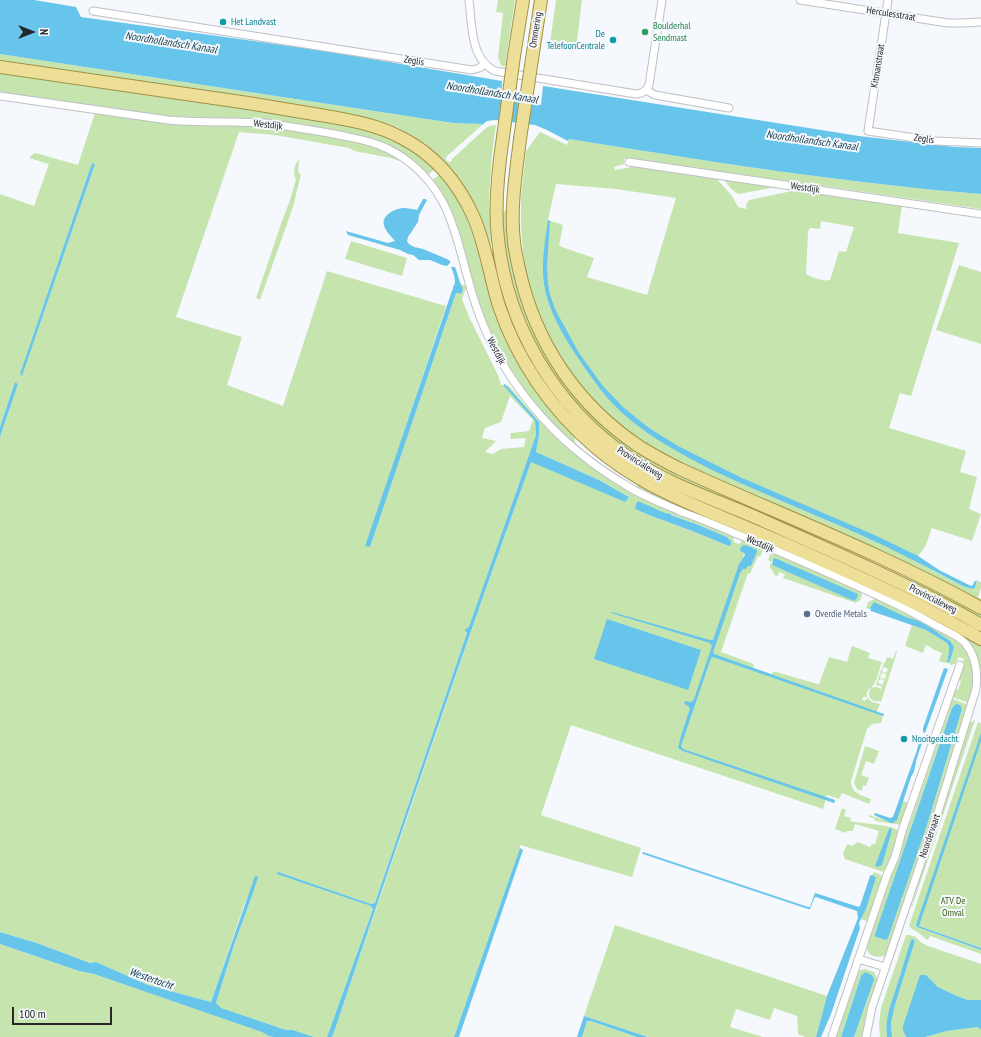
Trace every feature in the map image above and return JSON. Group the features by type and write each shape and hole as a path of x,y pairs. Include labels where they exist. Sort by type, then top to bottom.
{"main road":[{"name":"Ommering","path":"503,137 523,0"},
{"name":"Ommering","path":"520,139 541,0"},
{"name":"Westdijk","path":"0,66 263,106 357,122 382,128 409,142 423,151 435,162 460,190 478,227 500,308 506,325 520,352 532,374 550,400 572,425 596,447 621,467 656,488 861,578 924,608 981,639"},
{"name":"Provincialeweg","path":"503,137 498,183 497,223 500,254 507,286 521,325 537,359 561,395 580,416 596,432 624,454 659,476 859,562 919,591 981,625"},
{"name":"Provincialeweg","path":"520,139 514,190 513,218 516,257 526,296 540,333 551,354 564,374 602,417 640,447 680,469 878,556 981,608"}],"street":[{"path":"469,0 473,35 477,52 485,64 494,72 636,94 642,93 649,86 662,0"},
{"name":"Herculesstraat","path":"800,0 948,23 981,22"},
{"name":"Kitmanstraat","path":"868,131 888,0"},
{"name":"Zeglis","path":"93,11 472,70 485,64"},
{"path":"646,90 655,95 729,108"},
{"name":"Westdijk","path":"0,96 168,120 189,122 264,123 357,138 373,142 392,151 420,172 428,180 440,198 454,226 472,294 488,336 515,385 556,433 588,461 637,492 831,574 921,617 958,637 966,644 976,663 977,683 972,705"},
{"name":"Zeglis","path":"868,131 936,141 981,143"},
{"name":"Westdijk","path":"628,162 981,214"},
{"path":"832,1037 960,665"},
{"name":"Noordervaart","path":"866,1037 872,1007 938,812 972,705"},
{"path":"858,959 885,967"},
{"name":"Noordervaart","path":"868,1027 871,1037"}],"green space":[{"path":"498,0 515,0 505,66 501,66 498,57 503,13 496,12"},
{"path":"556,0 582,0 576,48 550,43"},
{"path":"0,54 453,123 481,124 482,125 446,157 446,160 449,162 451,162 452,159 485,129 489,126 496,125 492,154 489,198 491,248 478,213 459,180 448,166 420,141 394,126 376,120 0,63"},
{"path":"0,71 250,108 372,130 402,143 435,169 427,175 405,156 374,139 324,128 265,120 180,118 0,92"},
{"path":"95,113 180,125 257,126 336,138 380,147 403,162 391,158 354,151 349,148 275,135 239,132 176,317 242,337 227,385 283,406 327,271 446,306 366,546 370,546 456,293 461,294 462,289 460,284 466,286 462,299 470,319 498,375 501,385 503,385 535,421 536,435 469,628 466,629 467,633 375,903 371,904 278,872 371,906 373,909 327,1037 314,1037 293,1030 283,1029 220,1008 216,1003 257,877 244,905 211,1002 148,985 96,962 90,963 37,943 0,932 0,437 18,384 15,382 0,427 0,194 34,206 49,164 29,158 34,153 78,165","holes":["92,163 95,164 22,375 20,375","510,396 533,420 529,431 511,433 510,439 526,438 524,447 501,449 493,454 485,452 496,441 482,438 485,428 501,422"]},
{"path":"540,132 567,145 569,139 826,178 981,194 981,209 624,159 624,164 614,167 615,170 637,166 715,177 732,196 738,207 747,209 746,205 749,200 797,190 902,205 898,233 959,243 911,396 900,393 889,428 966,451 960,472 977,477 969,509 981,514 972,541 932,528 925,547 918,556 934,567 932,570 965,587 972,589 975,588 977,581 981,582 978,597 981,599 981,603 946,585 931,574 914,566 662,455 624,428 595,403 567,369 547,335 534,303 524,263 521,227 521,197 526,151","holes":["556,184 616,189 676,198 647,295 587,277 594,258 559,246 563,225 548,220","821,221 854,227 846,252 839,251 830,280 817,279 806,274 808,232 811,228 820,229"]},
{"path":"299,158 298,173 301,174 293,207 260,300 256,298 289,203 296,180 294,174 295,166"},
{"path":"439,174 457,198 470,226 494,310 574,435 576,447 543,416 518,383 489,332 471,283 456,224 449,208 433,182 434,178 436,178"},
{"path":"723,178 781,186 739,194 728,185"},
{"path":"503,211 511,212 526,313 532,329 544,352 611,431 848,546 846,549 690,483 659,468 641,458 615,439 592,419 552,370 536,343 523,315 513,285 506,254"},
{"path":"351,241 407,258 402,276 345,259"},
{"path":"959,265 981,272 981,344 936,330"},
{"path":"508,385 556,438 585,462 617,484 639,498 641,496 731,533 734,542 739,544 743,540 763,550 760,557 758,556 750,574 748,573 721,652 754,664 753,668 771,674 776,672 818,684 829,657 847,662 852,646 870,653 868,658 882,662 873,686 868,691 867,697 866,698 864,696 862,699 864,701 868,698 872,702 880,704 876,713 883,716 881,723 872,724 867,729 851,781 851,785 855,791 860,795 871,799 869,804 842,793 839,799 827,795 823,809 571,725 541,815 641,848 632,877 520,845 454,1037 332,1037 531,461 625,502 628,496 599,480 536,452 539,436 539,422 507,387","holes":["637,502 727,537 730,539 731,545 729,546 635,509","747,545 757,550 757,552 751,566 748,566 746,569 743,558 744,553 740,551"]},
{"path":"638,483 905,605 981,645 981,677 979,665 974,652 958,634 636,488"},
{"path":"776,553 860,591 862,595 860,601 859,600 856,603 783,578 785,574 779,572 778,576 774,575 770,568 770,563 856,599 858,595 775,558 772,562 768,560 770,555"},
{"path":"914,580 929,586 981,613 981,619 925,589 925,587"},
{"path":"875,599 927,622 957,639 964,647 972,662 975,683 969,703 951,697 954,689 958,690 961,681 957,679 964,659 959,657 955,664 951,665 949,663 954,647 911,619 901,615 866,608 868,602"},
{"path":"912,625 926,630 947,643 949,650 947,663 939,661 942,653 926,645 923,653 905,646"},
{"path":"896,651 897,652 881,702 874,701 870,698 869,691 874,687 882,688 881,686 876,685 877,681 883,685 884,680 880,679 878,681 879,675 881,676 880,678 885,679 886,674 882,673 880,675 881,669 883,670 882,672 886,673 888,669 884,667 882,669 884,663 887,657 893,659"},
{"path":"950,698 969,705 888,951 884,956 874,956 868,952 867,949 870,931 873,929 950,707","holes":["952,708 962,709 928,822 875,935"]},
{"path":"975,720 911,908 918,885 917,884 968,724"},
{"name":"ATV De Omval","path":"978,722 981,723 981,948 916,925 917,927 981,950 981,954 930,936 928,940 909,926"},
{"path":"865,746 879,751 874,764 866,761 861,775 869,778 866,786 863,785 862,791 857,789 854,783"},
{"path":"903,801 909,805 901,825 875,821 874,818 869,817 869,815 893,823"},
{"path":"842,808 846,810 844,816 851,818 850,821 891,827 900,832 886,871 883,870 883,872 845,859 843,854 847,844 852,846 858,842 870,847 872,844 875,844 879,831 855,824 853,831 847,831 846,833 835,829"},
{"path":"874,872 884,878 869,922 861,919 866,909 876,878 872,875"},
{"path":"615,925 827,996 816,1037 805,1037 798,1034 797,1016 774,1008 770,1020 736,1009 730,1027 763,1037 648,1037 584,1016"},
{"path":"906,935 916,937 920,942 928,946 981,964 981,1000 968,1000 957,996 938,987 926,975 905,1035 906,1037 892,1037 891,1023 895,1005 915,941 913,939 906,956 889,1011 886,1031 887,1037 880,1037 879,1024 881,1008"},
{"path":"0,944 79,971 94,974 263,1032 273,1037 0,1037"},
{"path":"865,969 874,972 877,982 864,1023 864,1037 854,1037 873,982 861,976 841,1037 835,1037 857,974 860,970"},
{"path":"587,1021 591,1021 637,1037 582,1037"},
{"path":"978,1027 981,1029 981,1037 925,1037 947,1031"}],"water":[{"name":"Noordhollandsch Kanaal","path":"0,0 34,0 76,7 81,17 318,50 502,81 501,99 541,105 543,86 859,136 954,147 981,148 981,194 878,184 775,171 569,139 568,141 535,125 495,120 487,121 482,125 453,123 0,54"},
{"path":"92,163 95,164 22,376 20,374"},
{"path":"423,199 427,200 419,215 418,222 407,241 414,247 447,259 450,263 447,266 430,260 419,260 413,255 400,250 348,235 346,231 388,243 395,241 387,232 385,227 384,221 387,215 401,208 417,210"},
{"path":"548,220 550,221 547,265 548,283 550,295 556,311 579,353 603,386 623,407 649,428 678,446 740,477 879,537 918,556 939,570 971,586 977,580 975,588 972,589 965,587 874,541 710,469 657,439 628,418 606,396 588,372 566,339 552,312 546,293 543,276"},
{"path":"451,267 455,267 463,289 461,294 456,293 370,547 365,546 455,282"},
{"path":"15,382 18,384 0,437 0,427"},
{"path":"505,384 539,422 539,436 536,452 599,480 629,497 625,502 531,462 431,747 334,1032 332,1037 327,1037 373,909 371,906 277,874 278,872 371,904 375,903 467,633 465,630 469,627 536,435 535,421 503,385"},
{"path":"638,501 727,537 731,541 731,545 729,546 635,509"},
{"path":"744,545 757,550 757,552 751,566 743,569 740,573 713,652 714,654 884,715 883,716 713,657 711,658 681,746 683,749 835,800 834,803 678,748 690,708 684,703 685,701 691,702 694,699 712,646 710,643 611,613 612,612 713,640 739,564 745,555 740,551 741,547"},
{"path":"775,558 858,594 857,598 854,601 772,565 773,559"},
{"path":"874,602 906,617 919,621 950,641 954,647 949,663 947,662 949,650 947,643 926,630 871,611 870,608"},
{"path":"607,619 701,650 688,690 594,659"},
{"path":"944,668 948,669 925,733 923,732 923,728"},
{"path":"956,704 960,705 962,709 928,822 888,938 886,940 876,937 875,934 952,708"},
{"path":"981,733 981,741 919,926 981,948 981,950 917,927 916,925"},
{"path":"921,736 924,737 914,771 897,820 891,823 874,815 875,813 890,818 893,817"},
{"path":"891,828 892,830 882,865 879,867 875,866 889,829"},
{"path":"520,848 523,850 459,1037 454,1037"},
{"path":"643,852 808,907 810,907 815,893 859,907 870,876 875,876 876,878 866,909 859,923 860,928 831,1014 821,1037 816,1037 827,996 858,918 857,911 816,897 810,909 808,909 643,854"},
{"path":"255,876 258,877 234,945 216,1003 221,1008 283,1029 293,1030 314,1037 269,1036 262,1032 94,974 79,971 0,944 0,932 37,943 90,963 96,962 148,985 211,1002"},
{"path":"913,939 915,941 895,1005 891,1023 892,1037 887,1037 886,1030 889,1011 911,940"},
{"path":"865,972 872,975 874,980 854,1037 841,1037 861,976"},
{"path":"920,975 926,975 938,987 957,996 968,1000 981,1000 981,1029 978,1027 947,1031 925,1037 906,1037 903,1026"},
{"path":"584,1016 648,1037 637,1037 591,1021 587,1021 582,1037 577,1037"}],"place":[{"name":"Het Landvast","path":"223,22"},
{"name":"Boulderhal Sendmast","path":"645,32"},
{"name":"De TelefoonCentrale","path":"613,40"},
{"name":"Overdie Metals","path":"807,614"},
{"name":"Nooitgedacht","path":"904,739"}],"water label":[{"name":"Westertocht","path":"151,979"}]}
